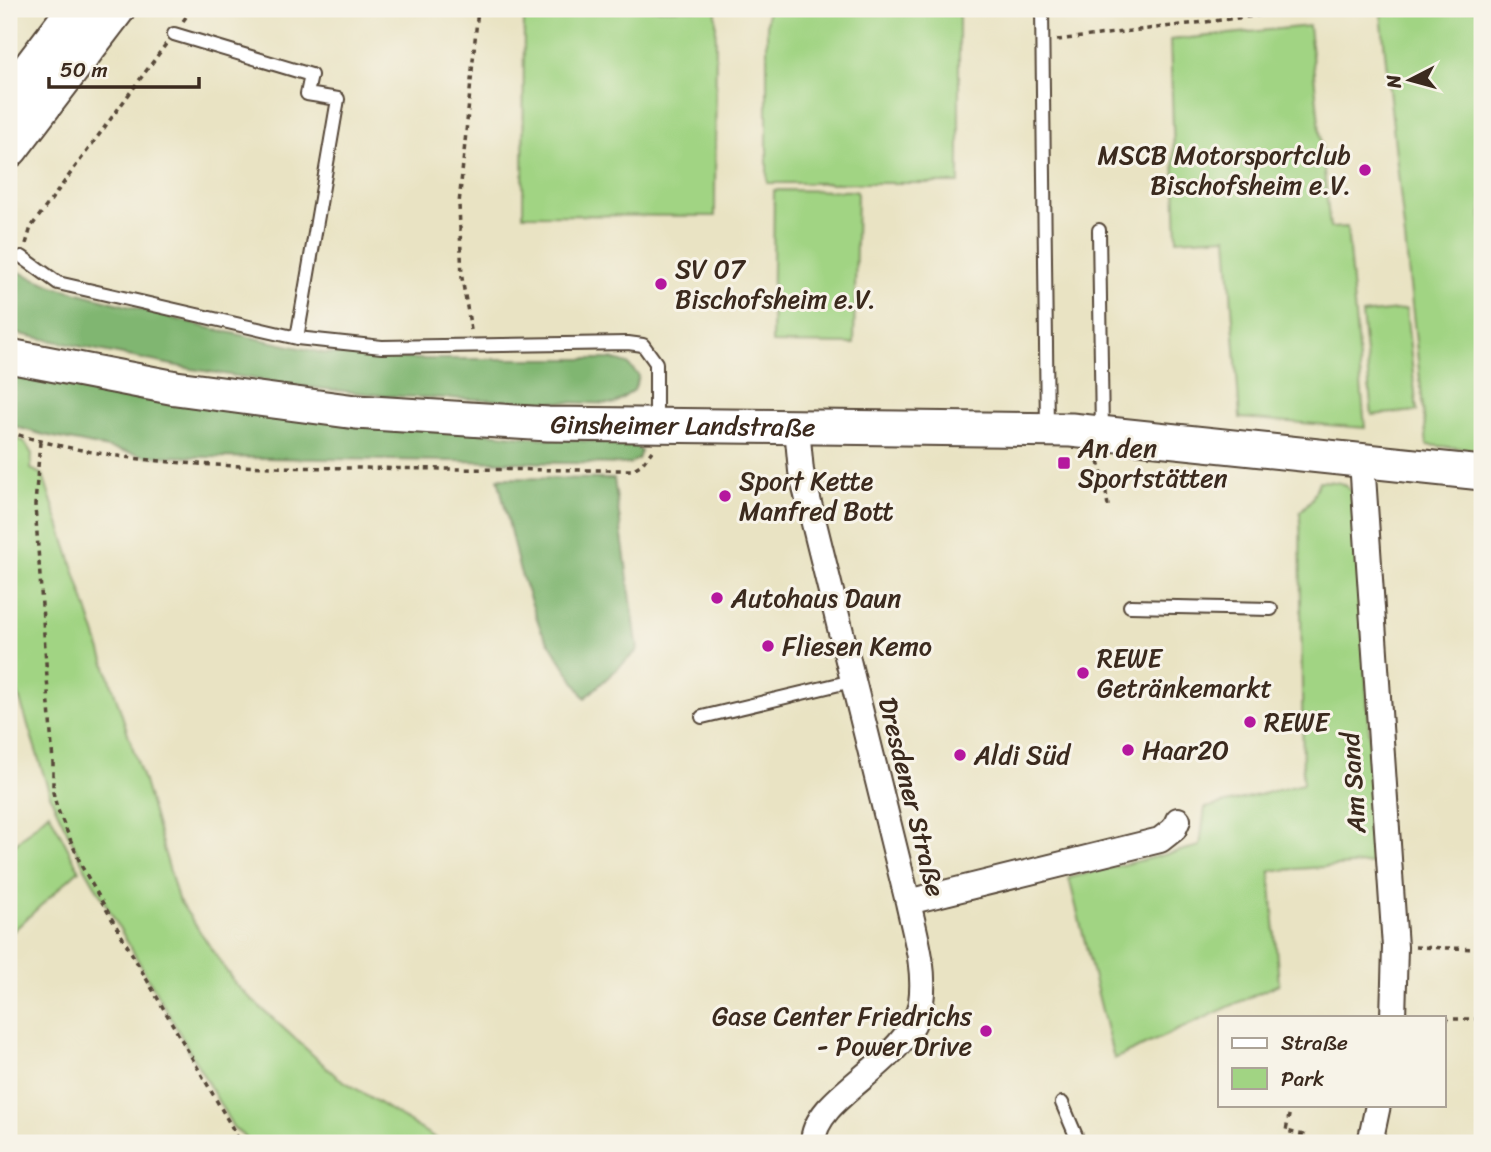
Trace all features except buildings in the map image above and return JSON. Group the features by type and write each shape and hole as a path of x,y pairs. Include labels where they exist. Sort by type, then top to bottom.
{"highway":[{"path":"9,148 26,100 77,9"},
{"path":"9,162 26,100 115,9"}],"main road":[{"name":"Ginsheimer Landstraße","path":"9,356 176,388 356,412 536,423 1047,430 1100,447 1362,461 1482,473"}],"street":[{"name":"Dresdener Straße","path":"797,428 801,471 908,902 920,958 922,986 920,1005 905,1037 881,1063 821,1117 815,1127 813,1143"},
{"name":"Am Sand","path":"1362,461 1395,947 1393,1016"},
{"path":"908,902 1160,840 1174,829 1178,820"},
{"path":"1370,1143 1378,1106"}],"lane":[{"path":"1042,9 1047,430"},
{"path":"174,34 311,75 307,94 338,99 297,338"},
{"path":"1099,230 1100,447"},
{"path":"22,257 58,283 297,338 382,347 628,343 643,345 656,363 656,425"},
{"path":"1130,606 1271,609"},
{"path":"702,718 852,681"},
{"path":"1062,1103 1079,1143"}],"path":[{"path":"22,257 31,227 192,9"},
{"path":"473,345 462,278 459,204 478,9"},
{"path":"1042,42 1312,9"},
{"path":"9,432 40,442 161,462 301,468 632,470 642,464 652,452 656,425"},
{"path":"40,442 35,505 53,792 57,808 82,867 241,1143"},
{"path":"1100,447 1108,506"},
{"path":"1395,947 1482,949"},
{"path":"1446,1019 1482,1019"},
{"path":"1291,1106 1286,1131 1304,1135 1302,1143"},
{"path":"992,1136 997,1143"},
{"path":"718,1143 747,1140 797,1143"}],"green space":[{"path":"524,9 716,9 715,216 523,215"},
{"path":"767,9 959,9 959,183 767,183"},
{"path":"1427,9 1482,9 1482,450 1427,445 1381,14"},
{"path":"1309,26 1330,228 1347,227 1365,428 1240,418 1227,237 1177,240 1170,40"},
{"path":"774,190 857,191 854,344 772,343"},
{"path":"9,272 19,272 53,286 209,328 323,353 415,359 612,359 628,364 639,376 634,390 614,404 387,396 298,386 192,369 9,332"},
{"path":"1406,309 1417,411 1372,415 1362,314"},
{"path":"9,375 147,400 517,436 632,444 641,451 638,459 629,464 147,456 9,425"},
{"path":"9,437 24,441 32,454 31,469 43,475 144,782 178,899 236,985 336,1076 443,1143 251,1143 233,1127 84,866 51,798 9,665"},
{"path":"498,478 614,479 638,650 585,698 541,630 519,568"},
{"path":"1319,481 1340,483 1348,488 1355,498 1377,863 1270,871 1279,984 1114,1059 1069,878 1200,846 1205,808 1303,784 1300,512 1312,499"},
{"path":"49,812 79,870 9,935 9,850"}],"place":[{"name":"MSCB Motorsportclub Bischofsheim e.V.","path":"1365,170"},
{"name":"SV 07 Bischofsheim e.V.","path":"661,284"},
{"name":"An den Sportstätten","path":"1064,463"},
{"name":"Sport Kette Manfred Bott","path":"725,496"},
{"name":"Autohaus Daun","path":"717,598"},
{"name":"Fliesen Kemo","path":"768,646"},
{"name":"REWE Getränkemarkt","path":"1083,673"},
{"name":"REWE","path":"1250,722"},
{"name":"Haar2O","path":"1128,750"},
{"name":"Aldi Süd","path":"960,755"},
{"name":"Gase Center Friedrichs - Power Drive","path":"986,1031"}]}
